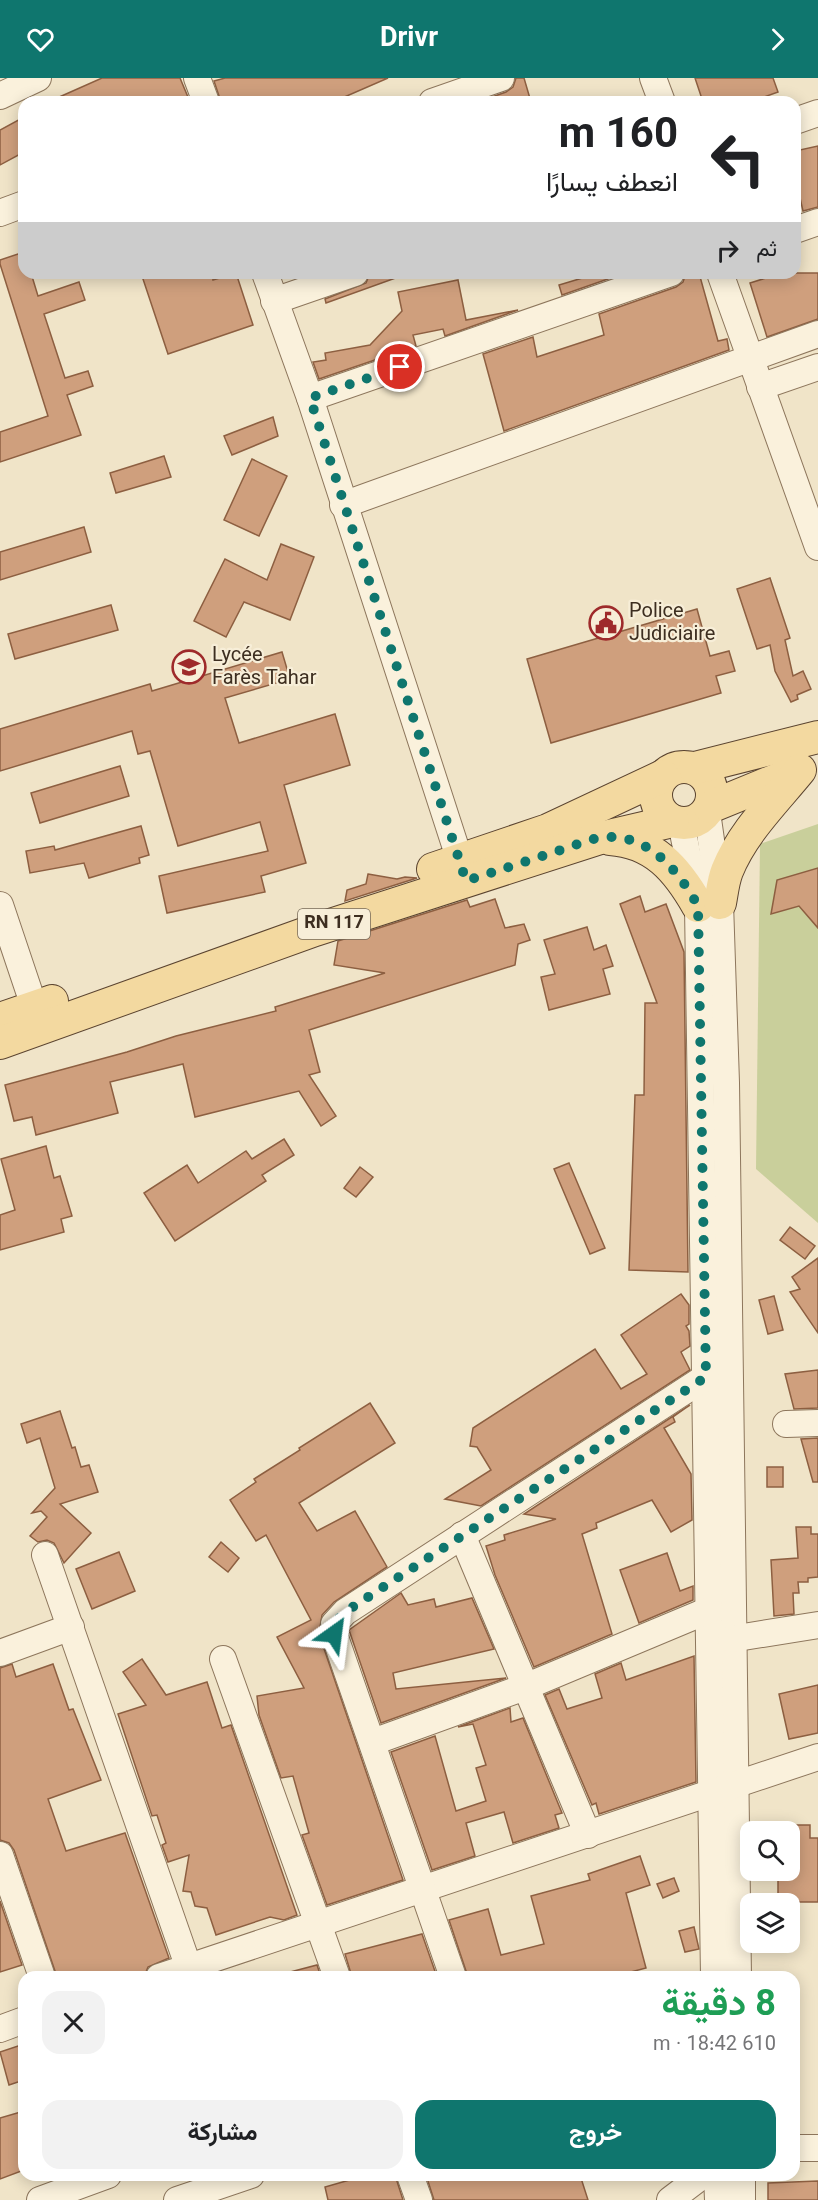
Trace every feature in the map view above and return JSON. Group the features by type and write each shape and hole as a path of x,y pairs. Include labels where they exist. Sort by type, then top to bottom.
{"main road":[{"path":"695,768 703,773 712,789 693,816 665,816 657,801 656,792 663,776 678,767 695,768 818,737"},
{"name":"RN 117","path":"463,870 693,816 809,767"},
{"path":"600,838 639,844 660,855 709,905 734,857 752,829 809,767"},
{"name":"RN 117","path":"0,1019 38,1017 315,930 463,870 663,776"},
{"name":"RN 117","path":"0,1043 38,1017"}],"street":[{"path":"0,96 38,78"},
{"path":"197,78 204,96"},
{"path":"449,96 501,78"},
{"path":"653,78 660,96"},
{"path":"801,119 818,113"},
{"path":"0,213 18,206"},
{"path":"801,228 818,222"},
{"path":"267,279 310,398 463,870"},
{"path":"274,301 338,279"},
{"path":"310,398 654,279"},
{"path":"722,279 818,547"},
{"path":"343,505 818,334"},
{"path":"760,387 818,367"},
{"path":"693,816 709,905 726,1083 731,1638 714,1971"},
{"path":"0,905 38,1017"},
{"path":"709,905 706,1377 709,1610 738,1971"},
{"path":"451,1971 334,1634 334,1624 345,1612 706,1377"},
{"path":"786,1424 818,1423"},
{"path":"462,1535 588,1835"},
{"path":"45,1555 191,1971"},
{"path":"373,1742 525,1687 709,1610"},
{"path":"731,1638 818,1625"},
{"path":"0,1653 70,1627"},
{"path":"224,1659 336,1971"},
{"path":"194,1971 318,1924 818,1757"},
{"path":"0,1855 40,1971"},
{"path":"0,2029 18,2022"},
{"path":"800,2148 818,2148"},
{"path":"40,2200 92,2181"},
{"path":"412,2181 418,2200"},
{"path":"670,2200 695,2181"},
{"path":"717,2181 718,2200"},
{"path":"742,2181 742,2200"},
{"path":"177,2200 241,2182"}],"green space":[{"path":"818,824 818,1223 756,1169 760,844"}],"building":[{"path":"102,78 180,78 188,96 62,96"},
{"path":"225,78 388,78 347,96 219,96 214,81"},
{"path":"516,78 524,78 529,96 495,96 506,92 513,87"},
{"path":"695,78 773,78 778,92 767,96 701,96"},
{"path":"18,120 18,155 0,165 0,130"},
{"path":"818,146 818,207 803,211 801,202 801,150"},
{"path":"18,254 18,279 33,279 38,296 79,282 85,300 44,314 65,378 88,371 93,386 67,395 81,435 0,462 0,432 48,416 0,260"},
{"path":"801,273 818,273 818,319 767,337 750,283 763,279 801,279"},
{"path":"143,279 238,279 253,325 168,354"},
{"path":"368,279 393,279 326,303 325,299 366,283"},
{"path":"579,279 608,279 562,295 559,285"},
{"path":"684,279 701,279 718,341 727,339 729,350 504,431 483,354 533,337 537,357 604,335 599,314 676,287"},
{"path":"458,280 466,320 518,310 445,336 443,329 413,335 416,346 319,379 313,362 326,360 325,353 370,345 402,311 398,292"},
{"path":"273,417 278,436 232,455 224,436"},
{"path":"164,456 171,477 116,493 110,473"},
{"path":"252,459 287,476 259,536 224,520"},
{"path":"84,527 91,552 0,580 0,552"},
{"path":"281,544 314,557 290,620 244,602 226,637 194,621 225,559 267,580"},
{"path":"770,578 790,638 785,640 793,676 803,671 811,689 797,695 798,699 791,702 775,671 770,645 757,649 737,589"},
{"path":"111,605 118,630 15,659 8,634"},
{"path":"697,609 710,656 729,651 735,671 716,676 721,693 551,743 527,659"},
{"path":"282,652 290,679 225,698 239,743 335,714 350,765 284,785 306,863 261,876 265,892 167,913 159,876 268,851 260,822 178,846 150,751 138,754 132,731 0,771 0,729 150,684 152,691"},
{"path":"120,766 129,796 40,823 31,793"},
{"path":"141,826 149,855 139,858 140,863 89,878 84,863 30,873 26,851 54,846 55,850"},
{"path":"818,868 818,928 799,906 771,914 777,880"},
{"path":"368,874 397,879 417,878 345,901 347,890 366,884"},
{"path":"640,896 645,912 666,904 684,952 688,1272 629,1270 635,1095 644,1095 645,1003 657,1003 620,904"},
{"path":"495,899 505,928 524,924 530,940 518,944 515,965 309,1030 320,1072 309,1075 336,1116 321,1126 299,1091 195,1117 183,1064 110,1082 118,1113 36,1135 32,1117 14,1121 5,1085 127,1052 176,1036 276,1011 275,1007 385,973 334,965 338,941 467,900 470,907"},
{"path":"587,927 594,950 606,945 613,966 603,969 610,994 549,1010 541,977 555,974 544,940"},
{"path":"284,1139 294,1155 262,1175 266,1181 175,1241 144,1193 187,1165 198,1183 246,1151 252,1159"},
{"path":"46,1146 54,1178 60,1176 72,1216 61,1219 64,1232 0,1250 0,1215 15,1210 1,1159"},
{"path":"569,1163 605,1248 590,1254 554,1169"},
{"path":"360,1167 373,1177 356,1197 344,1188"},
{"path":"790,1227 815,1246 805,1259 780,1240"},
{"path":"818,1258 818,1333 790,1292 800,1289 792,1277"},
{"path":"681,1294 689,1305 689,1324 686,1326 689,1331 690,1346 681,1352 690,1370 481,1506 445,1499 491,1470 477,1447 470,1446 473,1428 595,1349 621,1389 647,1374 621,1335"},
{"path":"774,1296 783,1330 768,1334 759,1300"},
{"path":"818,1370 818,1408 794,1409 785,1374"},
{"path":"370,1403 395,1443 299,1503 317,1531 355,1511 387,1567 334,1602 322,1615 319,1634 403,1880 327,1905 302,1835 309,1833 293,1776 281,1778 259,1715 257,1696 304,1688 277,1637 311,1620 266,1535 256,1541 230,1500 256,1482 254,1479"},
{"path":"690,1405 673,1417 675,1422 664,1428 691,1474 692,1520 671,1532 652,1500 596,1523 597,1528 582,1534 612,1634 534,1667 495,1575 486,1546 505,1540 504,1535 556,1519 524,1514"},
{"path":"60,1411 72,1448 75,1447 81,1467 89,1465 98,1492 60,1504 91,1533 64,1563 54,1543 47,1540 38,1542 30,1536 47,1517 41,1511 32,1513 55,1488 40,1438 27,1443 21,1424"},
{"path":"818,1438 818,1482 813,1482 801,1439"},
{"path":"767,1467 783,1467 783,1487 767,1487"},
{"path":"796,1527 811,1527 811,1534 818,1534 818,1577 808,1578 808,1582 798,1582 799,1593 793,1593 794,1614 774,1616 771,1560 798,1558"},
{"path":"221,1542 239,1558 228,1572 209,1557"},
{"path":"119,1552 135,1591 92,1609 76,1569"},
{"path":"667,1553 680,1591 693,1586 693,1600 639,1623 620,1570"},
{"path":"401,1593 408,1605 434,1599 436,1607 472,1598 494,1649 393,1673 396,1689 506,1678 381,1723 349,1630"},
{"path":"694,1656 696,1782 599,1814 596,1803 592,1805 545,1695 559,1689 567,1709 602,1698 595,1674 621,1663 626,1680"},
{"path":"142,1659 166,1695 207,1682 222,1728 231,1725 297,1915 284,1920 270,1917 216,1935 207,1908 195,1906 191,1892 183,1891 189,1855 168,1862 162,1845 166,1843 157,1815 152,1816 118,1714 146,1705 123,1672"},
{"path":"12,1664 16,1677 53,1664 69,1710 73,1709 101,1780 48,1799 66,1851 125,1833 169,1958 148,1967 146,1971 55,1971 14,1850 9,1843 0,1840 0,1668"},
{"path":"818,1685 818,1733 789,1739 779,1694"},
{"path":"510,1708 511,1722 523,1718 562,1813 555,1815 559,1828 513,1843 504,1812 466,1823 475,1856 432,1870 391,1752 435,1736 456,1811 486,1801 476,1768 486,1765 473,1724 458,1727"},
{"path":"800,1825 810,1825 810,1838 818,1838 818,1902 800,1902 800,1893 778,1893 778,1881 800,1881"},
{"path":"640,1856 650,1885 626,1893 646,1968 635,1971 466,1971 449,1920 488,1909 501,1955 544,1944 531,1896 590,1880 588,1874"},
{"path":"674,1878 679,1891 663,1898 657,1884"},
{"path":"0,1901 22,1965 0,1972"},
{"path":"694,1927 699,1949 685,1952 679,1931"},
{"path":"422,1934 435,1971 350,1971 345,1954"},
{"path":"317,1965 319,1971 294,1971"},
{"path":"18,2046 18,2082 9,2085 0,2052"},
{"path":"18,2113 18,2172 0,2179 0,2118"},
{"path":"346,2181 397,2181 403,2200 328,2200 325,2187"},
{"path":"428,2181 582,2181 588,2200 434,2200"},
{"path":"818,2181 818,2200 768,2200 768,2183"}],"place":[{"name":"Police Judiciaire","path":"606,623"},
{"name":"Lycée Farès Tahar","path":"189,667"}],"route":[{"path":"334,1634 334,1624 345,1612 706,1377 698,906 686,884 660,855 651,849 624,840 600,838 466,881 310,398 400,367"}]}
